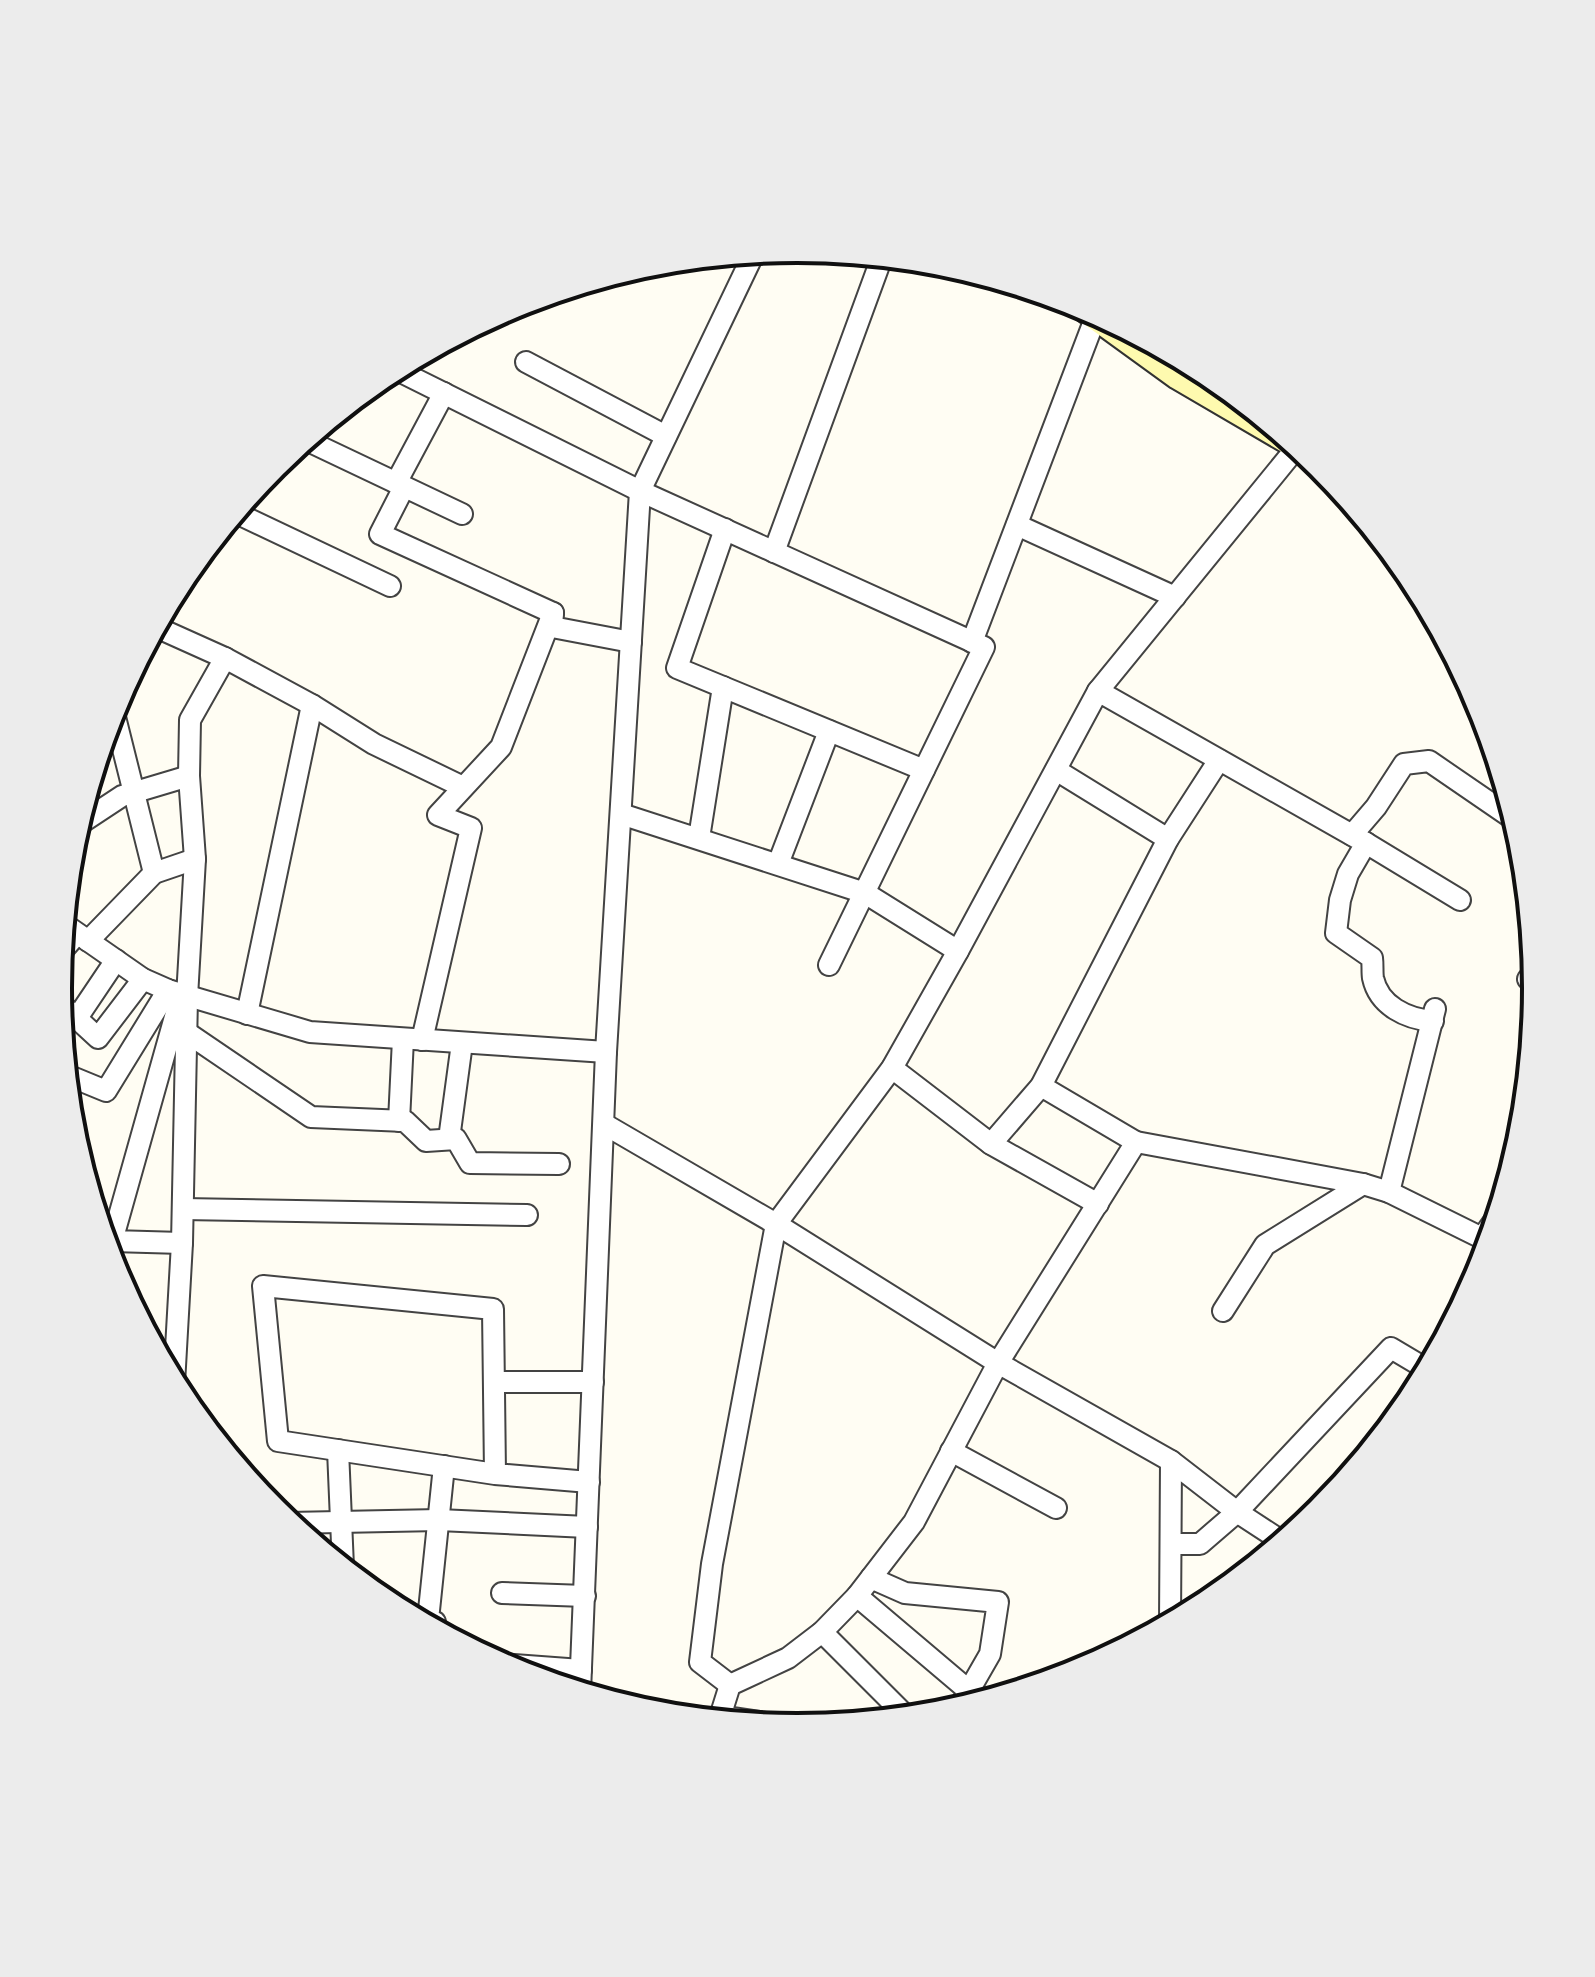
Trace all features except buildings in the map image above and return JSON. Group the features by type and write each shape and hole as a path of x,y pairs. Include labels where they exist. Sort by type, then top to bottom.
{"main road":[{"path":"1153,357 1178,375 1200,385"}],"street":[{"path":"581,1680 606,1052 640,491 745,265"},
{"path":"774,552 878,268"},
{"path":"972,642 1098,329"},
{"path":"526,362 666,436"},
{"path":"409,376 640,491 984,647 829,965"},
{"path":"444,393 380,534 553,613"},
{"path":"317,445 462,514"},
{"path":"730,1685 700,1662 712,1564 776,1224 892,1068 1098,691 1290,456"},
{"path":"246,518 390,586"},
{"path":"1017,525 1175,597"},
{"path":"725,529 677,668 924,770"},
{"path":"553,613 552,627 631,642"},
{"path":"399,1121 413,1040 471,828 438,815 501,747 553,613"},
{"path":"166,632 225,658 312,705 374,744 463,787"},
{"path":"115,1232 179,994 195,859 189,776 190,720 225,658"},
{"path":"699,838 723,687"},
{"path":"1098,691 1460,900"},
{"path":"247,1014 312,705"},
{"path":"778,864 829,731"},
{"path":"119,733 154,873"},
{"path":"991,1144 1041,1086 1168,839 1219,760"},
{"path":"1389,1192 1434,1015 1417,1019 1386,1004 1373,980 1372,958 1336,933 1340,900 1359,839 1404,764 1429,761 1500,810"},
{"path":"1056,770 1168,839"},
{"path":"94,815 122,796 189,776"},
{"path":"621,814 865,893 958,951"},
{"path":"195,859 154,873 77,933 143,979 179,994 310,1032 606,1052"},
{"path":"77,1018 116,960"},
{"path":"73,1015 98,1038 143,979"},
{"path":"175,1361 182,1243 186,1032 179,994"},
{"path":"78,1079 106,1091 179,994"},
{"path":"186,1032 311,1117 405,1121 426,1141 456,1139 470,1163 559,1164"},
{"path":"449,1139 462,1043"},
{"path":"892,1068 991,1144 1098,1204"},
{"path":"1041,1086 1136,1142 1363,1184 1389,1192 1479,1236"},
{"path":"604,1124 776,1224 998,1363 1171,1461 1274,1536"},
{"path":"722,1710 730,1685 788,1658 822,1632 857,1596 914,1522 998,1363 1136,1142"},
{"path":"1223,1311 1265,1245 1363,1184"},
{"path":"183,1209 527,1215"},
{"path":"118,1241 182,1243"},
{"path":"495,1474 493,1309 263,1286 278,1441 495,1474 589,1482"},
{"path":"1171,1544 1200,1544 1237,1512 1391,1348 1418,1364"},
{"path":"494,1382 593,1382"},
{"path":"338,1450 342,1553"},
{"path":"951,1451 1056,1508"},
{"path":"1170,1611 1171,1461"},
{"path":"429,1613 444,1466"},
{"path":"307,1523 439,1520 587,1527"},
{"path":"871,1578 905,1593 998,1602 990,1654 967,1693"},
{"path":"502,1593 585,1596"},
{"path":"857,1596 960,1695"},
{"path":"822,1632 897,1707"},
{"path":"542,1667 581,1670"}]}
